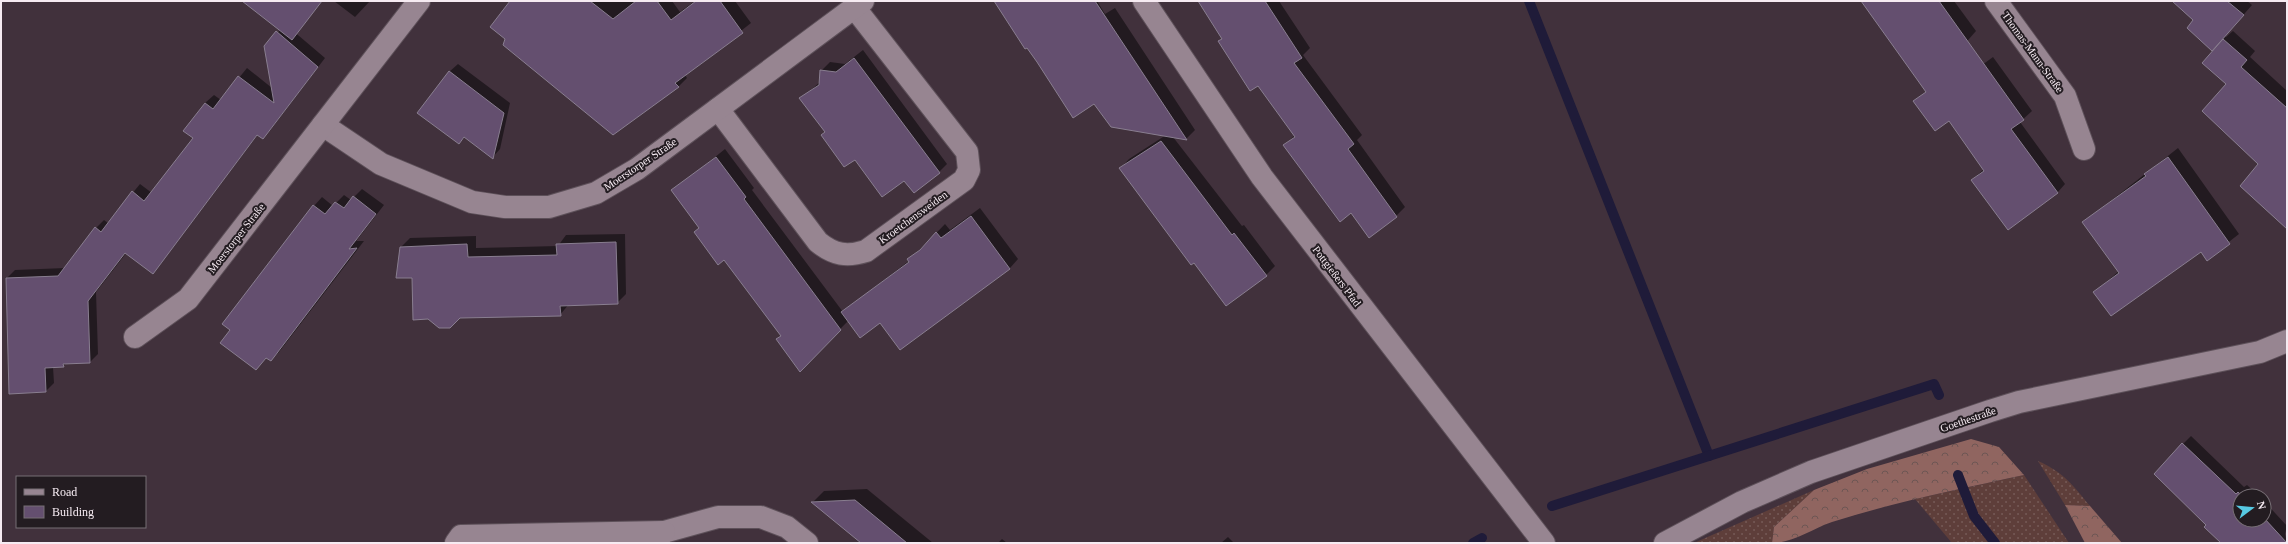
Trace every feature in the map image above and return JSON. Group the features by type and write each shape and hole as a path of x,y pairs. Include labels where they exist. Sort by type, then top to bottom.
{"street":[{"name":"Moerstorper Straße","path":"135,337 188,299 419,1"},
{"name":"Pottgießers Pfad","path":"1144,1 1262,177 1544,543"},
{"name":"Thomas-Mann-Straße","path":"1996,1 2065,96 2084,149"},
{"name":"Moerstorper Straße","path":"323,125 381,164 472,202 505,207 549,207 596,193 636,169 858,4"},
{"name":"Kroetchensweiden","path":"718,109 818,242 830,252 853,255 866,251 964,180 969,170 967,152 858,4"},
{"name":"Goethestraße","path":"1665,543 1742,502 1811,472 1990,411 2019,402 2260,352 2287,341"},
{"path":"456,543 461,536 659,537 718,517 761,517 786,527 807,543"}],"shaded area":[{"path":"2038,461 2047,465 2067,480 2090,506 2065,505"},
{"path":"2024,475 2069,543 1952,543 1915,499"},
{"path":"1814,490 1774,527 1772,543 1694,543"}],"green space":[{"path":"1971,439 1999,447 2024,475 1880,508 1832,522 1787,541 1772,543 1774,527 1814,490 1867,469"},
{"path":"2065,505 2090,506 2122,543 2085,543"}],"building":[{"path":"242,1 322,1 292,40"},
{"path":"510,1 590,1 613,19 636,1 657,1 671,20 696,1 720,1 743,33 675,83 679,87 613,135 503,45 505,39 490,27"},
{"path":"994,1 1095,1 1187,140 1111,127 1094,104 1073,118 1037,62 1027,48 1025,49"},
{"path":"1198,1 1265,1 1302,58 1294,63 1354,144 1348,149 1397,217 1369,238 1351,213 1340,222 1283,145 1295,137 1258,86 1250,91 1218,41 1222,39"},
{"path":"1861,1 1939,1 2024,120 2011,129 2058,193 2008,230 1971,180 1984,171 1949,121 1935,131 1913,101 1926,92"},
{"path":"2172,1 2227,1 2244,15 2212,51 2187,28 2193,20"},
{"path":"276,31 318,67 263,139 257,135 153,274 125,253 88,301 90,363 63,364 64,367 45,368 46,392 9,394 6,278 58,276 95,227 101,232 132,191 144,201 193,138 183,131 205,103 213,109 238,76 274,103 264,46"},
{"path":"2223,39 2247,60 2241,67 2287,108 2287,229 2240,186 2258,164 2202,111 2226,84 2202,63"},
{"path":"854,58 940,173 914,193 904,181 882,197 855,160 844,167 821,135 825,132 799,98 819,85 820,70 836,72"},
{"path":"449,71 504,113 493,159 464,137 459,144 417,113"},
{"path":"1161,141 1232,235 1234,233 1267,276 1226,306 1194,263 1191,265 1119,168"},
{"path":"716,157 746,197 744,199 841,330 800,372 776,339 781,336 724,260 718,265 694,232 699,228 671,190"},
{"path":"2168,157 2230,244 2207,261 2201,252 2111,316 2093,292 2119,273 2082,222 2146,176 2144,174"},
{"path":"353,196 376,214 349,249 357,248 271,361 266,358 256,370 220,343 230,330 222,324 313,205 325,214 335,202 344,208"},
{"path":"971,216 1010,269 900,350 880,323 860,338 841,312 909,262 907,259 920,250 936,232 941,238"},
{"path":"616,242 618,304 560,306 561,316 460,318 450,328 439,328 428,319 413,320 412,278 396,278 400,247 467,244 468,257 557,255 556,244"},
{"path":"2182,443 2232,490 2232,528 2272,528 2272,527 2287,543 2221,543 2204,527 2206,525 2154,474"},
{"path":"855,500 907,543 861,543 811,502"}],"waterway":[{"path":"1529,1 1709,456"},
{"path":"1552,506 1934,384 1939,395"},
{"path":"1958,475 1974,516 1995,543"},
{"path":"1473,543 1482,538"}]}
